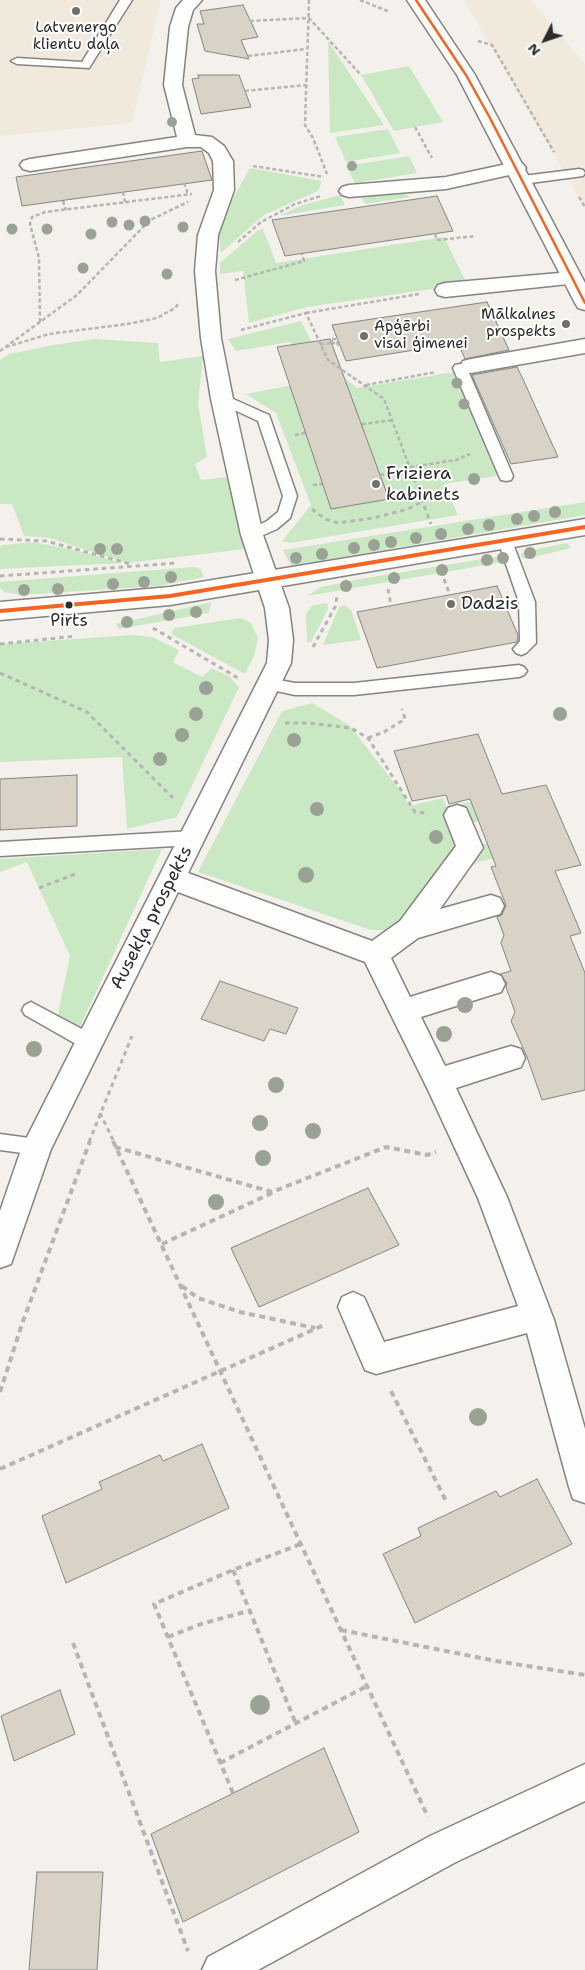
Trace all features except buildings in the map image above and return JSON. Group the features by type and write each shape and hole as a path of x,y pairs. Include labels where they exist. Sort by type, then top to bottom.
{"street":[{"path":"187,141 173,85 179,27 185,8 193,0"},
{"path":"416,0 466,75 520,174 585,303"},
{"path":"30,165 187,141 205,141 217,150 223,161 224,190"},
{"path":"349,191 446,183 469,179 490,172 520,174"},
{"name":"Ausekļa prospekts","path":"0,1254 37,1147 170,878 192,838 257,683 279,663 281,640 277,608 252,535 222,399 211,338 206,279 208,235 224,190"},
{"path":"445,290 571,278"},
{"path":"466,367 585,346"},
{"path":"0,612 170,596 585,527"},
{"path":"375,954 410,929 470,848 457,815"},
{"path":"170,878 202,888 375,954 438,1081 492,1197 539,1320 585,1487"},
{"path":"410,929 491,906"},
{"path":"402,1011 491,984"},
{"path":"438,1081 512,1058"},
{"path":"342,1315 376,1358 532,1317 539,1320"},
{"path":"207,1966 443,1849 585,1782"}],"lane":[{"path":"17,61 85,66 126,0"},
{"path":"520,174 573,174"},
{"path":"466,367 506,476"},
{"path":"222,399 264,418 290,496 285,514 272,525 252,535"},
{"path":"505,541 526,602 528,643 521,648"},
{"path":"257,683 295,689 354,689 519,671"},
{"path":"0,849 192,838"},
{"path":"31,1010 89,1042"},
{"path":"0,1142 37,1147"}],"path":[{"path":"223,161 328,178 313,138 305,125 309,0"},
{"path":"250,21 309,18"},
{"path":"309,18 361,74"},
{"path":"492,44 573,174 585,207"},
{"path":"248,56 306,49"},
{"path":"245,90 306,85"},
{"path":"415,127 446,183"},
{"path":"184,184 188,194"},
{"path":"40,322 39,258 30,224 32,217 45,212 224,190"},
{"path":"6,347 49,334 127,324 157,318 175,308 261,222 295,204 311,198 349,191"},
{"path":"123,192 125,202"},
{"path":"0,351 76,295 150,220 202,192"},
{"path":"64,200 66,210"},
{"path":"435,234 438,240 476,236"},
{"path":"206,279 304,261 302,254"},
{"path":"211,338 306,313 445,290"},
{"path":"306,313 328,360 384,399 431,524"},
{"path":"320,344 338,343"},
{"path":"366,385 466,367"},
{"path":"362,424 393,420"},
{"path":"410,467 456,460"},
{"path":"380,475 411,472"},
{"path":"312,508 325,519 338,523 373,518 408,509 422,502"},
{"path":"0,539 46,541 127,563 132,567"},
{"path":"0,576 179,563"},
{"path":"443,578 450,595"},
{"path":"388,588 391,606"},
{"path":"311,651 335,607 337,596"},
{"path":"153,628 257,683"},
{"path":"0,674 87,712 179,805"},
{"path":"368,738 384,732 405,719 396,685"},
{"path":"281,730 286,722 351,728 368,738 415,812 457,815"},
{"path":"0,1392 22,1324 100,1113 135,1027"},
{"path":"100,1113 443,1849"},
{"path":"162,1244 272,1192 386,1147 427,1155 465,1141"},
{"path":"115,1147 272,1192"},
{"path":"181,1286 198,1298 240,1312 316,1329"},
{"path":"0,1470 316,1329 342,1315"},
{"path":"376,1358 446,1501"},
{"path":"232,1793 154,1604 233,1570 301,1544"},
{"path":"233,1570 248,1611 296,1724"},
{"path":"168,1637 201,1624 248,1611"},
{"path":"341,1630 496,1661 585,1675"},
{"path":"73,1643 207,1966"},
{"path":"220,1763 367,1686"}],"shaded area":[{"path":"0,0 161,0 132,123 0,136"},
{"path":"464,0 531,0 585,64 585,208"}],"green space":[{"path":"328,41 384,125 330,133"},
{"path":"409,66 443,122 394,131 361,75"},
{"path":"388,129 400,153 346,162 335,137"},
{"path":"409,156 417,173 355,183 346,166"},
{"path":"250,168 322,181 318,191 264,215 221,253 219,235 230,204"},
{"path":"403,192 410,197 365,204 360,194"},
{"path":"340,195 345,205 279,216 300,206"},
{"path":"263,229 276,263 444,237 467,284 307,307 249,323 243,271 220,274 220,263 257,231"},
{"path":"301,321 319,357 357,388 460,371 503,475 444,484 458,515 290,543 282,541 311,505 276,413 246,394 308,382 290,342 236,351 228,339"},
{"path":"95,339 158,343 160,362 203,356 198,403 207,457 195,464 201,480 226,477 230,484 245,549 127,563 49,538 24,536 12,504 0,504 0,360 9,354"},
{"path":"585,502 585,515 291,566 283,550"},
{"path":"34,542 75,550 123,563 0,569 0,547 3,545"},
{"path":"567,543 571,548 526,559 521,557 522,553 527,551"},
{"path":"507,555 509,561 307,596 321,587 360,579"},
{"path":"193,567 201,569 204,577 158,586 21,595 4,592 0,587 0,582"},
{"path":"211,602 209,613 119,629 116,624"},
{"path":"326,603 328,609 311,642 307,643 306,613 312,606"},
{"path":"345,605 351,610 361,640 323,645 339,607"},
{"path":"241,618 251,623 258,638 254,656 245,674 171,634 174,628"},
{"path":"133,635 152,637 179,650 173,662 202,677 212,668 230,677 239,687 177,817 127,829 122,757 0,762 0,644"},
{"path":"312,703 349,725 403,794 409,806 443,798 447,808 474,801 482,820 471,823 481,845 487,843 498,857 478,862 388,930 371,930 198,872 282,711"},
{"path":"162,849 78,1031 57,1019 70,956 27,862 0,872 0,859"}],"transit line":[{"path":"416,0 466,75 490,118 585,303"},
{"path":"0,611 170,596 585,527"}],"place":[{"name":"Latvenergo klientu daļa","path":"76,11"},
{"name":"Mālkalnes prospekts","path":"566,324"},
{"name":"Apģērbi visai ģimenei","path":"364,336"},
{"name":"Friziera kabinets","path":"376,484"},
{"name":"Dadzis","path":"451,604"},
{"name":"Pirts","path":"69,605"}]}
